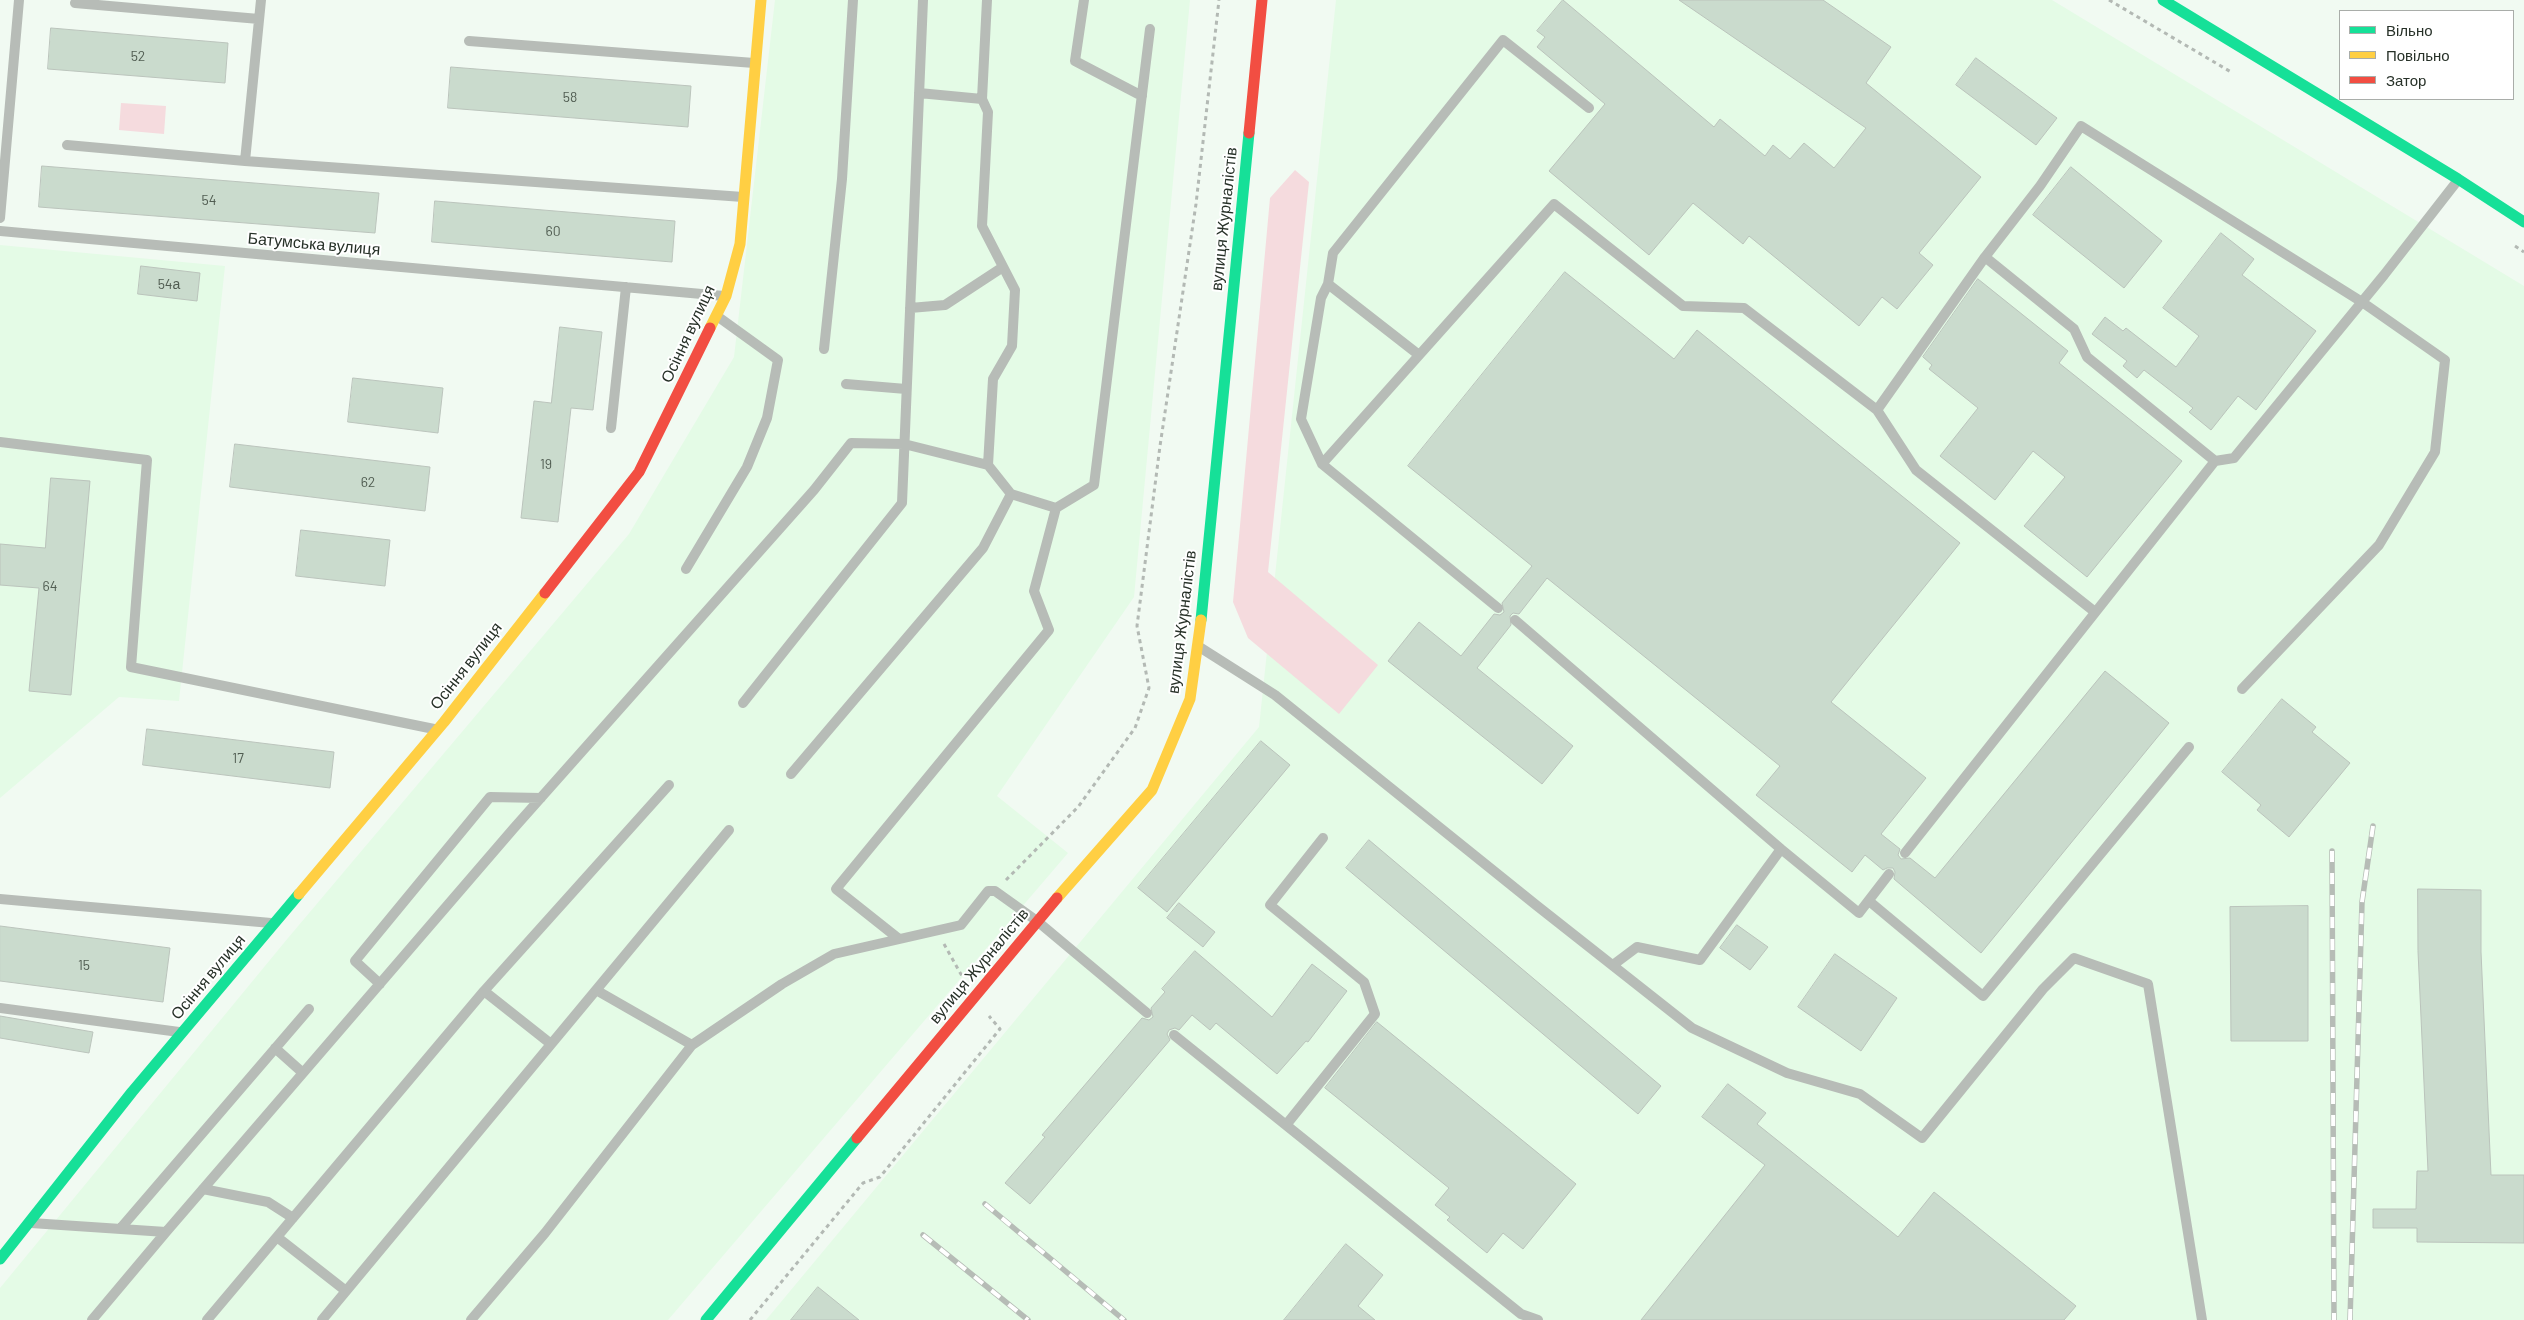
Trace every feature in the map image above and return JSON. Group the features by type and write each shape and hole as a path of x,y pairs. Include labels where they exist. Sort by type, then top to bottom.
{"street":[{"name":"Осіння вулиця","path":"0,1259 13,1237 29,1223 183,1032 437,730 639,472 726,296 740,244 762,0"},
{"name":"вулиця Журналістів","path":"706,1320 1037,921 1152,790 1190,699 1198,646 1262,0"},
{"path":"2164,0 2458,179 2524,222"}],"lane":[{"path":"0,218 19,0"},
{"path":"245,161 261,0"},
{"path":"824,349 842,179 853,0"},
{"path":"743,703 902,503 923,0"},
{"path":"987,0 982,99 988,112 982,226 1014,290 1012,346 993,380 988,465"},
{"path":"1084,0 1075,61 1142,96"},
{"path":"75,3 260,19"},
{"path":"899,939 836,888 1049,630 1034,591 1056,508 1094,485 1150,30"},
{"path":"469,40 756,63"},
{"path":"1498,608 1322,464 1301,419 1321,298 1328,284 1333,253 1503,40 1589,108"},
{"path":"919,93 982,99"},
{"path":"1877,410 1985,257 2040,186 2082,126 2362,302 2445,360 2435,452 2379,546 2242,689"},
{"path":"67,145 245,161 744,197"},
{"path":"1905,853 2215,461 2234,458 2362,302 2458,179"},
{"path":"1322,464 1554,204 1683,306 1744,308 1877,410 1916,470 2095,612"},
{"name":"Батумська вулиця","path":"0,230 726,296"},
{"path":"1985,257 2074,329 2087,357 2215,461"},
{"path":"910,308 944,305 1003,267"},
{"path":"1328,284 1419,355"},
{"path":"611,428 626,287"},
{"path":"686,569 747,467 767,418 778,360 717,315"},
{"path":"846,384 906,389"},
{"path":"0,442 147,460 131,667 437,730"},
{"path":"92,1320 541,798 814,490 851,443 904,444 988,465 1011,494 1056,508"},
{"path":"791,774 983,548 1011,494"},
{"path":"1515,620 1781,850 1859,913 1889,874"},
{"path":"1198,646 1275,696 1692,1028 1787,1073 1860,1094 1922,1138 2043,989 2074,958 2148,984 2202,1320"},
{"path":"1868,901 1983,996 2189,747"},
{"path":"207,1320 484,991 669,785"},
{"path":"380,984 355,961 490,797 541,798"},
{"path":"322,1320 729,830"},
{"path":"1286,1125 1375,1014 1364,982 1270,905 1323,838"},
{"path":"1613,966 1637,947 1700,960 1781,850"},
{"path":"471,1320 544,1233 692,1044 782,984 834,954 961,925 983,895 988,891 995,891 1037,921 1147,1013"},
{"path":"0,900 275,923"},
{"path":"596,990 692,1044"},
{"path":"484,991 551,1044"},
{"path":"0,1008 183,1032"},
{"path":"120,1229 309,1009"},
{"path":"1174,1035 1521,1314 1538,1320"},
{"path":"276,1048 303,1073"},
{"path":"203,1189 268,1202 293,1218"},
{"path":"29,1223 166,1232"},
{"path":"277,1237 346,1291"}],"path":[{"path":"995,891 1078,807 1135,728 1149,688 1137,626 1160,446 1196,204 1219,0"}],"shaded area":[{"path":"775,0 1190,0 1134,597 997,796 1068,853 668,1320 0,1320 0,1288 288,938 629,534 734,357"},
{"path":"1336,0 2052,0 2524,286 2524,1320 766,1320 1259,727"},
{"path":"121,103 166,106 164,134 119,130"},
{"path":"1295,170 1309,182 1268,572 1378,665 1339,714 1248,638 1233,602 1270,198"},
{"path":"0,245 225,266 179,701 119,697 0,798"}],"building":[{"path":"1563,0 1714,127 1720,119 1765,156 1773,145 1790,159 1804,143 1834,168 1866,128 1679,0 1823,0 1891,47 1866,83 1981,177 1919,253 1933,265 1897,309 1882,297 1859,326 1749,236 1743,244 1693,203 1649,255 1549,171 1605,104 1537,47 1545,37 1537,31"},
{"path":"51,28 228,43 225,83 48,69"},
{"path":"1976,58 2057,118 2036,145 1956,85"},
{"path":"451,67 691,86 688,127 448,108"},
{"path":"42,166 379,193 375,233 39,207"},
{"path":"2071,167 2162,241 2124,288 2033,215"},
{"path":"435,201 675,221 672,262 432,242"},
{"path":"2221,233 2254,259 2242,275 2316,331 2256,410 2238,396 2211,430 2189,412 2193,408 2144,370 2137,378 2123,366 2127,361 2092,334 2105,317 2123,331 2126,328 2176,367 2199,336 2163,308"},
{"path":"141,266 200,273 197,301 138,294"},
{"path":"1565,272 1674,359 1697,330 1960,543 1831,702 1926,778 1881,834 1900,849 1898,855 1901,859 1910,858 1935,878 2105,671 2169,723 1981,953 1894,879 1895,872 1893,868 1883,870 1865,855 1852,872 1756,795 1780,766 1547,578 1519,614 1513,613 1510,616 1511,625 1477,668 1573,746 1542,784 1388,661 1419,622 1461,656 1494,614 1500,615 1504,612 1502,603 1532,566 1408,466"},
{"path":"1978,279 2068,351 2059,363 2182,461 2087,577 2024,526 2065,477 2033,451 1995,500 1940,456 1978,408 1929,369 1932,365 1923,357"},
{"path":"560,327 602,332 593,410 571,408 558,522 521,518 534,401 551,403"},
{"path":"353,378 443,388 438,433 348,422"},
{"path":"235,444 430,467 425,511 230,487"},
{"path":"51,478 90,481 71,695 29,691 39,588 0,585 0,544 45,548"},
{"path":"301,530 390,540 385,586 296,576"},
{"path":"2282,699 2316,727 2312,732 2350,763 2289,837 2257,810 2261,805 2222,772"},
{"path":"147,729 334,752 330,788 143,765"},
{"path":"1261,741 1290,765 1167,912 1138,888"},
{"path":"1369,840 1661,1086 1638,1114 1346,868"},
{"path":"2418,889 2481,890 2481,952 2491,1175 2524,1175 2524,1243 2417,1242 2417,1228 2373,1228 2373,1209 2416,1209 2417,1171 2428,1171 2418,951"},
{"path":"1179,903 1215,932 1203,947 1167,918"},
{"path":"2308,906 2308,1041 2231,1041 2230,907"},
{"path":"1737,925 1768,947 1750,970 1720,948"},
{"path":"0,926 170,948 163,1002 0,981"},
{"path":"1195,951 1272,1017 1312,964 1347,991 1308,1042 1306,1041 1277,1074 1216,1023 1210,1030 1192,1015 1179,1030 1175,1028 1169,1030 1167,1034 1170,1040 1030,1204 1005,1183 1045,1137 1042,1135 1142,1018 1149,1020 1153,1017 1151,1008 1165,992 1162,989"},
{"path":"1835,954 1897,998 1861,1051 1798,1007"},
{"path":"0,1016 93,1032 89,1053 0,1038"},
{"path":"1377,1022 1576,1184 1523,1249 1503,1233 1487,1253 1447,1220 1450,1217 1435,1205 1449,1188 1325,1088"},
{"path":"1728,1084 1766,1113 1757,1124 1898,1237 1934,1192 2076,1306 2064,1320 1641,1320 1765,1165 1702,1117"},
{"path":"1346,1244 1383,1275 1358,1306 1375,1320 1284,1320"},
{"path":"818,1287 859,1320 791,1320"}],"railway":[{"path":"2350,1320 2362,902 2373,826"},
{"path":"2332,851 2334,1320"},
{"path":"985,1204 1124,1320"},
{"path":"923,1235 1028,1320"}],"traffic: fast":[{"path":"2163,0 2458,179 2524,222"},
{"path":"1201,620 1249,133"},
{"path":"0,1259 132,1092 299,894"},
{"path":"706,1320 857,1138"}],"traffic: slow":[{"path":"710,328 726,296 740,244 761,0"},
{"path":"299,894 444,722 545,593"},
{"path":"1057,898 1152,790 1190,699 1201,620"}],"traffic: jam":[{"path":"1249,133 1262,0"},
{"path":"545,593 639,472 710,328"},
{"path":"857,1138 1057,898"}]}
